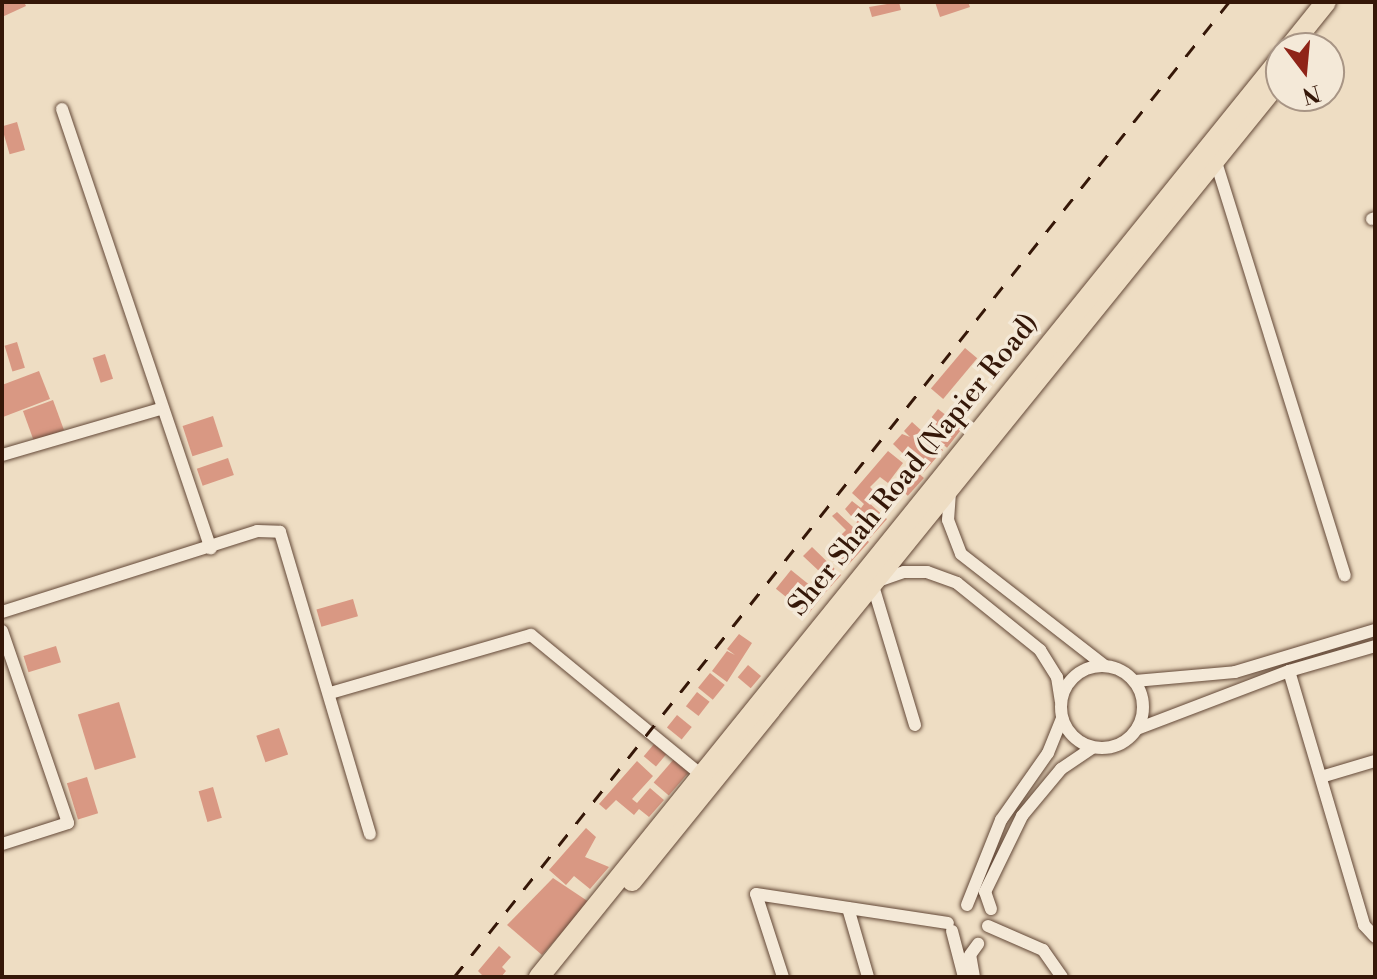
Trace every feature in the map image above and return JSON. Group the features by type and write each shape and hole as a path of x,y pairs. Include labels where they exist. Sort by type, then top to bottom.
{"main road":[{"path":"1302,32 1326,2"},
{"path":"1318,32 1341,2"},
{"name":"Sher Shah Road (Napier Road)","path":"539,977 699,773 1265,78"},
{"name":"Sher Shah Road (Napier Road)","path":"593,910 633,880 1265,99"}],"street":[{"path":"62,109 121,272 160,409 211,548"},
{"path":"1216,162 1345,575"},
{"path":"2,455 160,409"},
{"path":"950,488 948,520 961,554 1105,666 1135,681 1235,672 1375,630"},
{"path":"2,612 257,531 280,532 370,834"},
{"path":"915,725 872,583 904,572 927,572 957,583 1040,650 1057,677 1061,701 1062,718 1048,753 1001,820 967,905"},
{"path":"2,631 68,823 2,844"},
{"path":"330,693 531,635 699,773"},
{"path":"991,909 985,892 1022,816 1061,769 1092,748 1118,746 1137,729 1289,671 1375,646"},
{"path":"1061,701 1080,672 1105,666"},
{"path":"1289,671 1364,925 1375,937"},
{"path":"1135,681 1144,705 1137,729"},
{"path":"1062,718 1076,740 1092,748"},
{"path":"1321,777 1375,761"},
{"path":"783,977 756,894 950,927 964,977"},
{"path":"848,908 868,977"},
{"path":"988,926 1043,950 1062,977"},
{"path":"974,977 970,955 978,944"}],"building":[{"path":"2,2 24,2 26,6 2,17"},
{"path":"899,2 901,10 872,17 869,7"},
{"path":"935,2 968,2 970,7 940,17"},
{"path":"17,122 25,150 10,154 2,126"},
{"path":"17,342 25,368 12,372 5,346"},
{"path":"965,348 977,358 943,399 931,389"},
{"path":"105,354 113,379 101,383 93,358"},
{"path":"39,371 50,399 3,417 2,385"},
{"path":"53,400 64,430 34,441 23,411"},
{"path":"938,409 962,428 947,448 923,429"},
{"path":"213,416 223,446 192,456 183,426"},
{"path":"912,422 943,450 923,473 893,444 902,434 910,437 904,431"},
{"path":"888,451 903,463 888,483 880,477 870,487 875,492 867,501 887,519 870,538 845,509 852,501 861,508 864,504 852,493"},
{"path":"228,458 234,475 203,486 197,469"},
{"path":"915,470 924,478 908,496 899,488"},
{"path":"837,512 869,542 848,565 835,553 834,542 846,530 832,516"},
{"path":"812,547 841,575 824,594 811,582 820,572 803,556"},
{"path":"791,570 823,596 808,614 776,589"},
{"path":"353,599 358,616 321,627 316,609"},
{"path":"739,634 752,643 727,682 712,671 727,651 735,655 727,649"},
{"path":"56,646 61,662 28,672 23,656"},
{"path":"748,665 761,676 751,688 738,677"},
{"path":"710,673 725,685 713,700 698,688"},
{"path":"697,692 710,702 699,716 686,706"},
{"path":"119,702 136,757 95,770 78,715"},
{"path":"677,715 692,727 682,739 667,727"},
{"path":"279,728 288,754 265,762 256,736"},
{"path":"654,744 666,754 656,767 644,756"},
{"path":"674,759 689,772 669,796 654,782"},
{"path":"637,761 653,776 632,799 637,803 650,788 664,800 649,817 639,809 634,815 616,800 606,810 599,804"},
{"path":"87,777 98,813 78,819 67,783"},
{"path":"213,787 222,818 207,822 199,791"},
{"path":"586,828 596,837 585,857 609,867 590,889 574,876 566,885 549,870"},
{"path":"553,878 589,902 542,955 507,925"},
{"path":"499,946 511,957 502,967 506,971 501,977 484,977 478,971"}],"railway":[{"path":"454,977 1229,2"}]}
